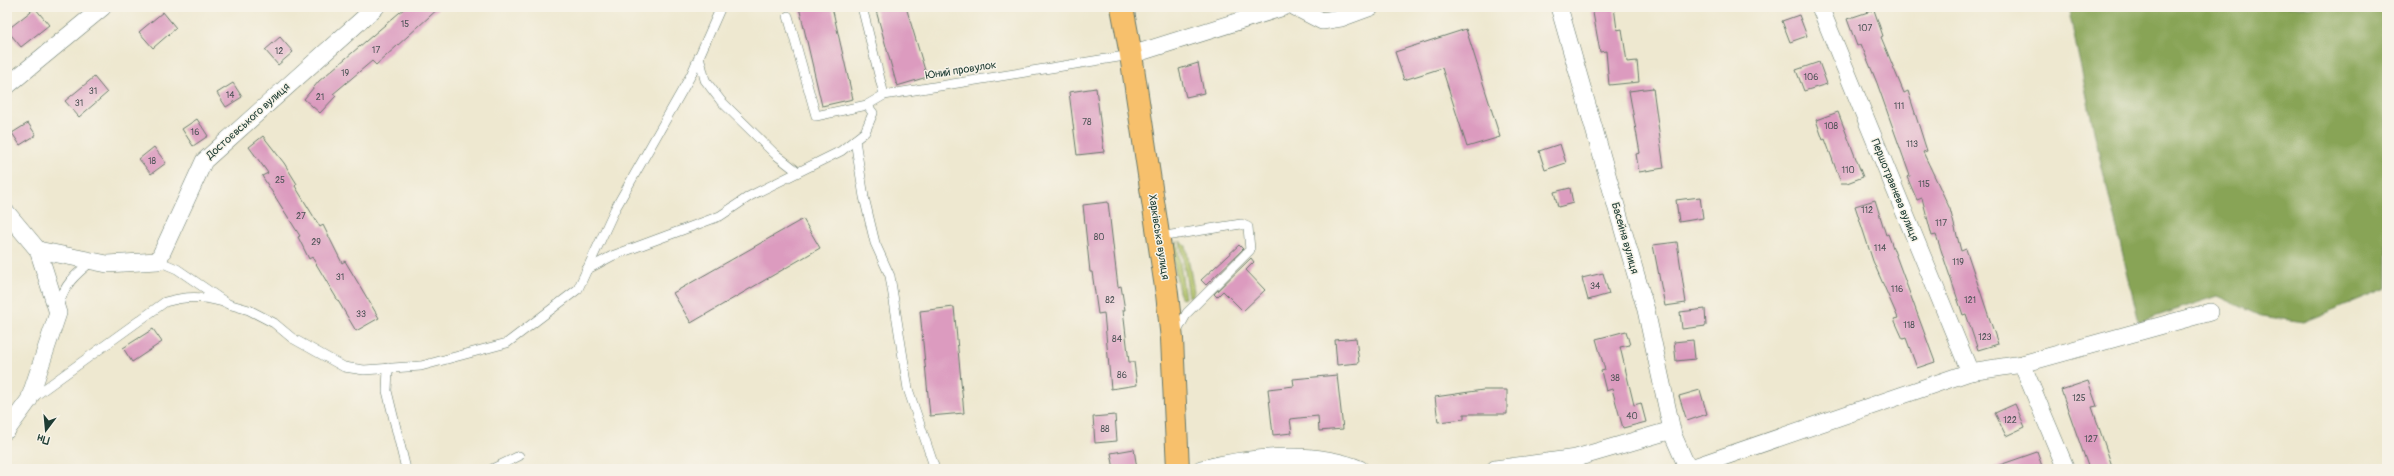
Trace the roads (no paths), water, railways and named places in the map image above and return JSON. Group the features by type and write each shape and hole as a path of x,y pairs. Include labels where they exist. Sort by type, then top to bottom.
{"main road":[{"name":"Харківська вулиця","path":"1122,7 1131,55 1159,236 1172,339 1178,469"}],"street":[{"path":"7,86 103,7"},
{"name":"Достоєвського вулиця","path":"158,261 204,161 376,7"},
{"path":"1131,55 1284,7"},
{"path":"1295,7 1322,21 1341,18 1371,7"},
{"name":"Басейна вулиця","path":"1559,7 1646,310 1672,430 1688,469"},
{"name":"Першотравнева вулиця","path":"1820,7 1970,372"},
{"path":"7,213 38,250 58,314 29,400 7,430"},
{"path":"38,250 107,264 158,261"},
{"path":"1688,469 1970,372 2022,364 2210,312"},
{"path":"2022,364 2066,469"},
{"path":"1495,469 1576,458 1672,430"},
{"path":"1201,469 1234,461 1284,457 1340,461 1360,469"}],"lane":[{"path":"29,400 165,302 183,297 205,297 249,310 268,320 292,338 344,367 364,370 421,366 507,343 578,289 615,209 691,75 722,7"},
{"path":"788,16 816,116 867,105 884,95 862,7"},
{"name":"Юний провулок","path":"884,95 1131,55"},
{"path":"699,56 705,80 721,101 775,154 798,172"},
{"path":"586,270 612,256 720,216 750,196 841,150 865,132 873,113 867,105"},
{"path":"855,140 864,197 875,243 890,276 908,389 936,469"},
{"path":"1159,236 1241,224 1248,227 1250,250 1187,313 1172,339"},
{"path":"58,314 62,293 73,276 92,261"},
{"path":"158,261 177,269 228,304"},
{"path":"388,368 387,391 406,469"},
{"path":"492,469 519,456"}]}
